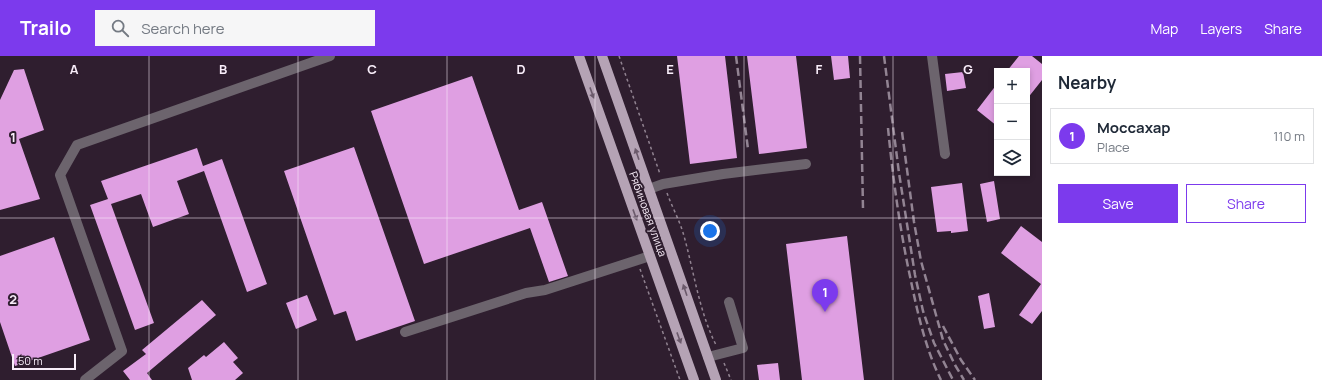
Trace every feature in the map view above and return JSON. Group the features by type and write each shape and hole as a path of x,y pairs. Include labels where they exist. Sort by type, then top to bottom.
{"main road":[{"name":"Рябиновая улица","path":"579,56 694,380"},
{"name":"Рябиновая улица","path":"602,56 716,380"}],"lane":[{"path":"85,380 122,351 60,175 77,145 330,56"},
{"path":"932,56 945,154"},
{"path":"649,189 663,184 723,174 806,164"},
{"path":"405,332 526,293 545,290 650,256"},
{"path":"708,357 743,348 729,302"}],"path":[{"path":"619,56 663,184 684,235 695,282 712,336 731,380"},
{"path":"637,260 680,380"}],"building":[{"path":"677,56 725,56 737,158 690,164"},
{"path":"747,56 796,56 807,148 759,154"},
{"path":"831,56 848,56 850,78 834,80"},
{"path":"1019,56 1032,56 1042,64 1042,80 1030,95 1030,68 1009,68"},
{"path":"24,69 44,130 19,139 40,199 0,210 0,100 14,70"},
{"path":"963,72 966,88 947,91 945,74"},
{"path":"472,76 519,210 542,202 568,276 549,282 530,228 424,264 371,111"},
{"path":"994,88 994,124 977,110"},
{"path":"354,147 415,321 356,341 346,311 334,315 284,171"},
{"path":"197,148 203,166 222,159 267,284 247,292 204,171 177,181 189,214 153,227 141,194 111,204 154,323 135,330 90,205 108,199 101,181"},
{"path":"994,181 1000,219 987,222 980,184"},
{"path":"962,183 968,231 951,233 951,231 937,232 931,187"},
{"path":"1021,226 1042,242 1042,311 1032,324 1019,315 1041,284 1001,253"},
{"path":"847,236 864,380 802,380 786,244"},
{"path":"54,237 90,340 15,366 0,322 0,256"},
{"path":"989,293 995,327 984,329 978,296"},
{"path":"307,295 317,320 296,329 286,303"},
{"path":"202,300 216,315 147,373 152,380 130,380 123,371 146,354 142,350"},
{"path":"224,342 238,358 233,362 243,373 235,380 192,380 188,368 204,355 206,357"},
{"path":"778,363 780,380 759,380 757,365"}],"railway":[{"path":"736,56 748,149"},
{"path":"860,56 863,209"},
{"path":"884,56 899,173 915,275 923,311 934,343 953,380"},
{"path":"888,128 900,224 907,262 927,344 941,380"},
{"path":"902,132 914,222 921,261 943,340 964,380"},
{"path":"943,326 961,360 975,380"}],"place":[{"name":"Моссахар","path":"825,312"}]}
